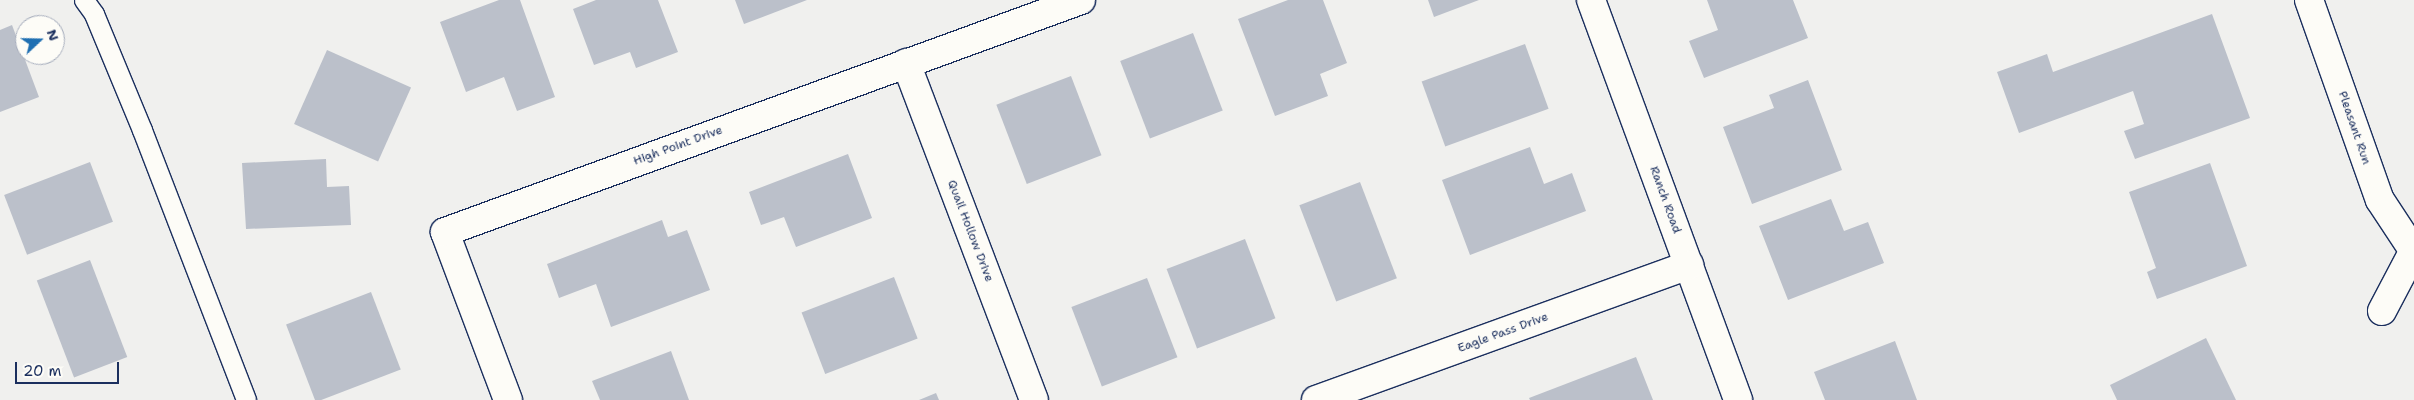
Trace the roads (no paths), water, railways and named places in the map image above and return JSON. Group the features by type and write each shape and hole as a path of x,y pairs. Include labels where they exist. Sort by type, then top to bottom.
{"street":[{"name":"High Point Drive","path":"508,400 445,232 1081,0"},
{"name":"Ranch Road","path":"1591,0 1738,400"},
{"name":"Pleasant Run","path":"2309,0 2380,200 2414,250"},
{"name":"Quail Hollow Drive","path":"906,63 1034,400"},
{"path":"2382,311 2414,250"},
{"name":"Eagle Pass Drive","path":"1316,400 1689,265"}],"lane":[{"path":"84,0 94,14 142,130 246,400"}]}
